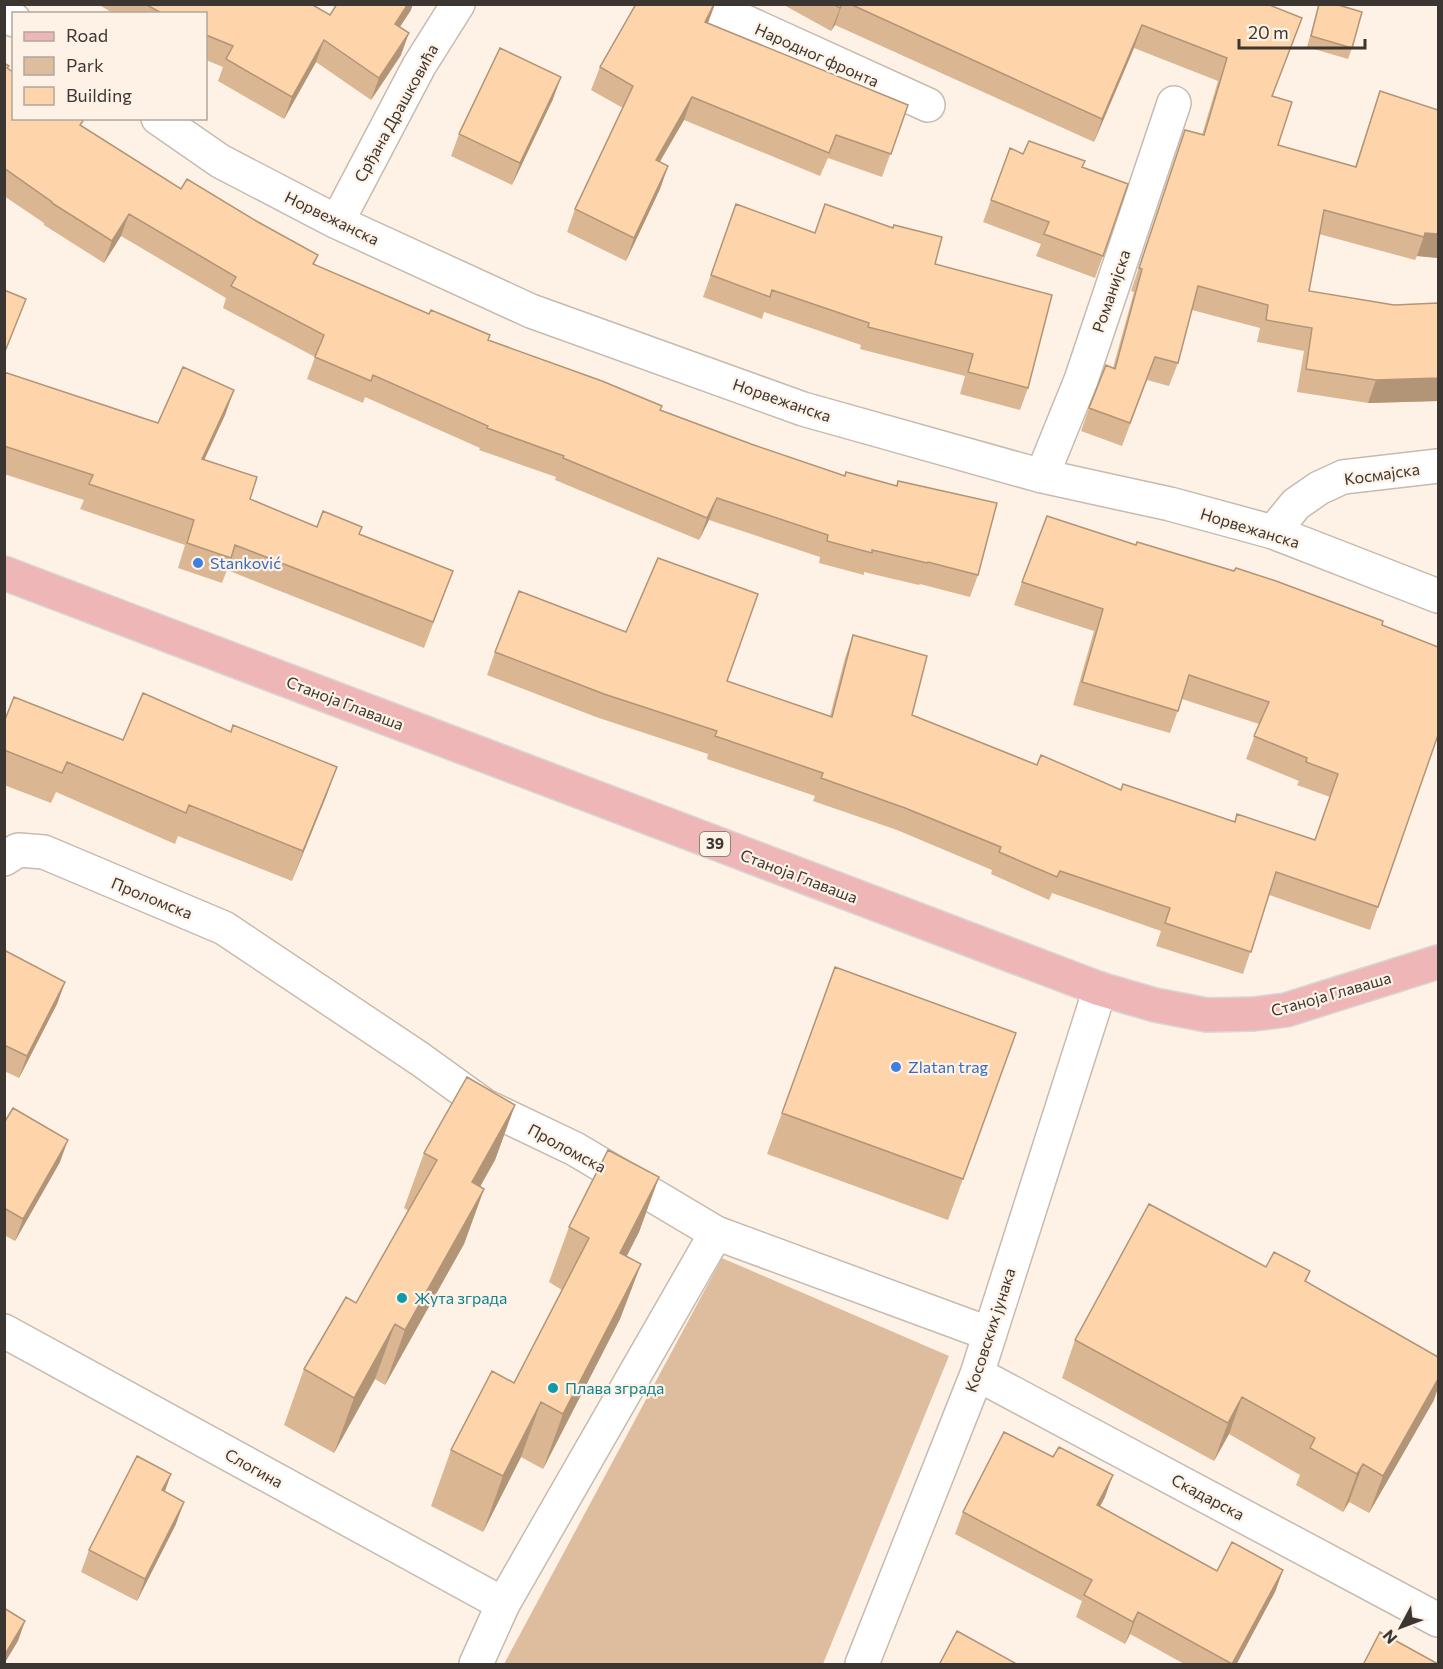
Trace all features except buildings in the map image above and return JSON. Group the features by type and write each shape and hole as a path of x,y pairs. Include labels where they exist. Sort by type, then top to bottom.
{"main road":[{"name":"Станоја Главаша","path":"4,573 1100,989 1155,1005 1207,1015 1254,1014 1286,1010 1438,962"}],"street":[{"name":"Срђана Драшковића","path":"337,222 419,66 458,4"},
{"name":"Народног фронта","path":"706,4 928,105"},
{"name":"Романијска","path":"1042,476 1081,380 1174,103"},
{"name":"Норвежанска","path":"161,120 220,161 337,222 531,311 792,405 1042,476 1170,504 1273,532 1438,596"},
{"name":"Космајска","path":"1273,532 1296,504 1319,488 1343,477 1438,466"},
{"name":"Проломска","path":"11,854 44,852 224,928 420,1059 485,1106 575,1149 716,1233 990,1334"},
{"name":"Косовских јунака","path":"862,1665 977,1374 1100,989"},
{"path":"476,1665 503,1604 716,1233"},
{"name":"Слогина","path":"4,1331 503,1604"},
{"name":"Скадарска","path":"977,1374 1438,1620"}],"green space":[{"path":"722,1258 949,1356 823,1664 504,1664"}],"place":[{"name":"Stanković","path":"198,563"},
{"name":"Zlatan trag","path":"896,1067"},
{"name":"Жута зграда","path":"402,1298"},
{"name":"Плава зграда","path":"553,1388"}]}
